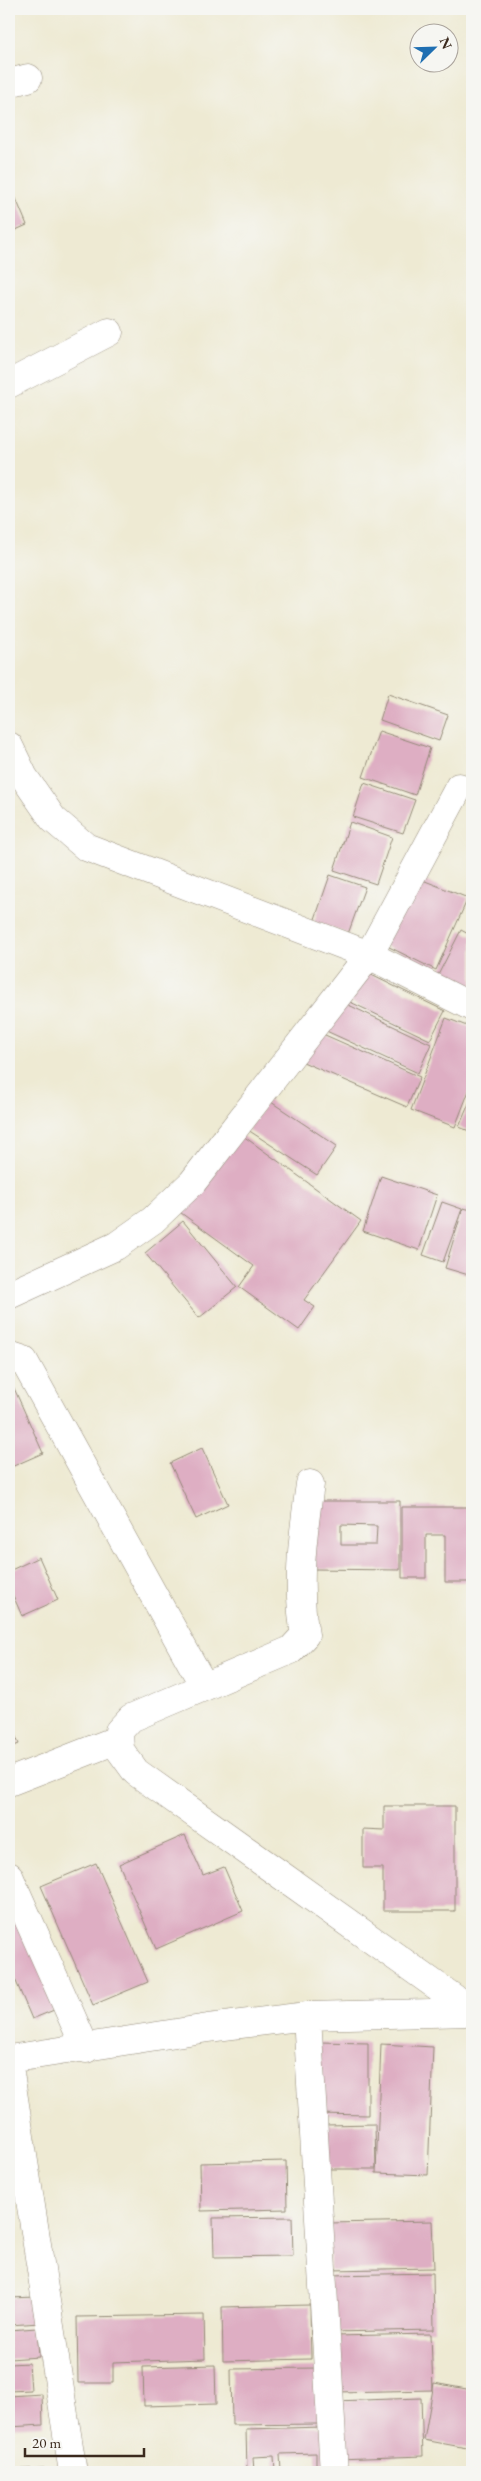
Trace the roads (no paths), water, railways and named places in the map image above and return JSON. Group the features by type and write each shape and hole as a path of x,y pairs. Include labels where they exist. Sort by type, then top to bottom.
{"street":[{"path":"9,384 109,332"},
{"path":"9,746 24,777 53,819 86,847 369,955 472,1008"},
{"path":"9,1295 116,1246 153,1220 192,1183 369,955 459,787"},
{"path":"9,1356 24,1361 204,1686"},
{"path":"310,1484 301,1547 301,1614 305,1636 291,1650 131,1718 119,1731 120,1750 136,1772 472,2011"},
{"path":"9,1782 119,1739"},
{"path":"9,1876 86,2049"},
{"path":"9,2059 86,2049 208,2028 306,2016 472,2011"},
{"path":"306,2016 334,2472"},
{"path":"9,2067 73,2472"}]}
